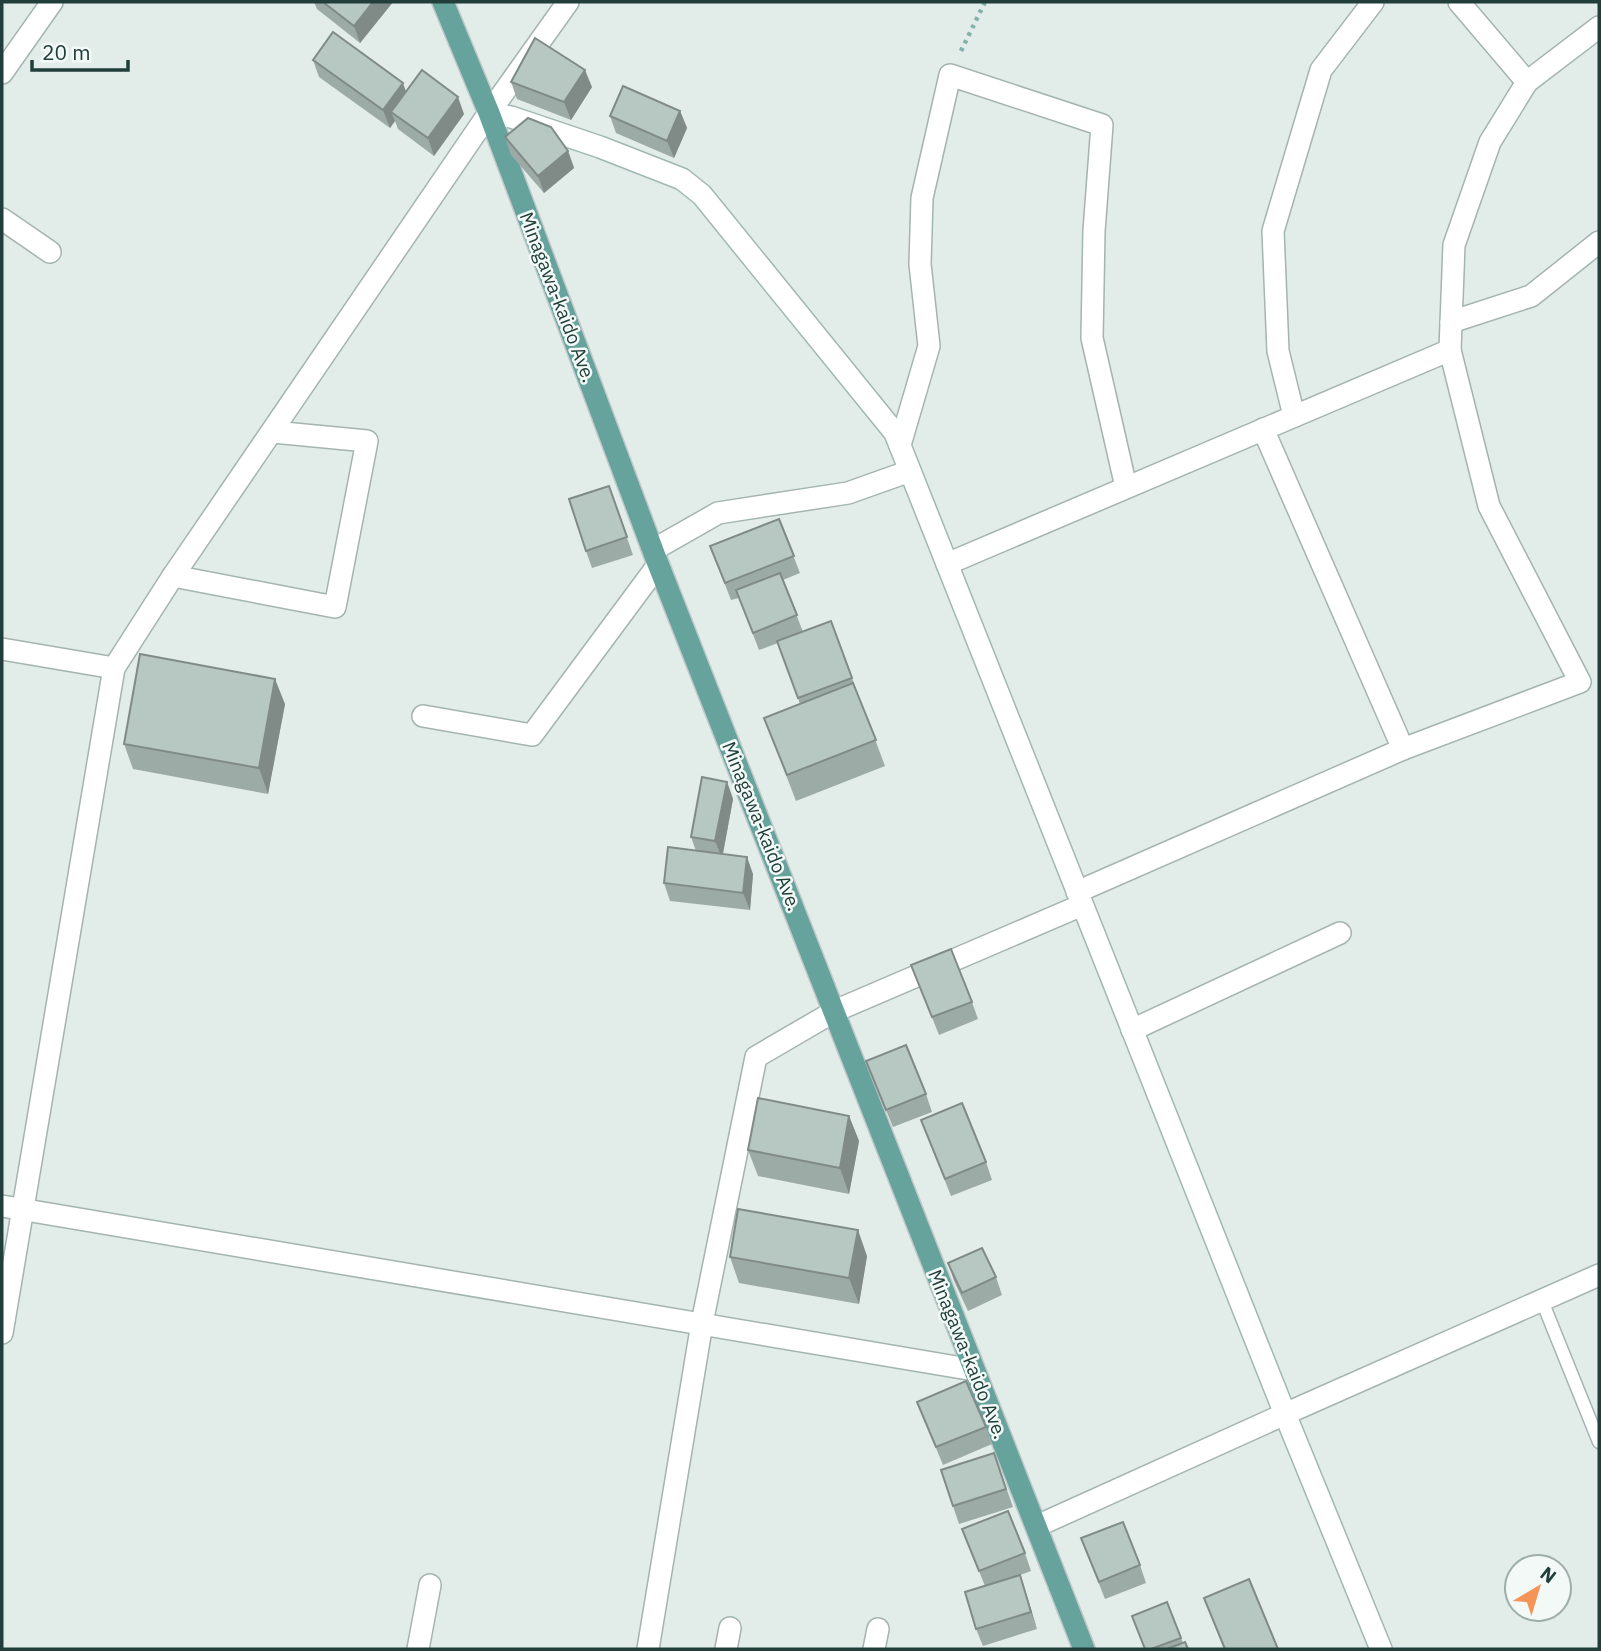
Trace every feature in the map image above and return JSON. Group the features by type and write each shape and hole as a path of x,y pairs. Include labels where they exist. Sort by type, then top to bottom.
{"main road":[{"name":"Minagawa-kaido Ave.","path":"443,2 489,113 656,557 1084,1649"}],"street":[{"path":"2,73 52,2"},
{"path":"2,1333 12,1207 114,668 173,576 489,113 568,2"},
{"path":"1294,416 1278,351 1273,231 1321,70 1373,2"},
{"path":"1460,2 1527,82"},
{"path":"648,1649 702,1323 756,1057 835,1011 1403,749 1590,679 1489,506 1450,350 1454,246 1490,142 1527,82 1599,27"},
{"path":"900,445 929,346 920,264 922,198 950,75 1102,125 1094,231 1092,338 1126,486"},
{"path":"489,113 511,117 600,147 681,179 702,195 895,433 1381,1649"},
{"path":"2,219 50,252"},
{"path":"1451,321 1531,296 1599,242"},
{"path":"947,564 1450,350"},
{"path":"1263,429 1403,749"},
{"path":"173,576 335,607 367,441 273,432"},
{"path":"423,716 532,735 656,557 718,513 848,493 910,471"},
{"path":"2,649 114,668"},
{"path":"1132,1030 1340,933"},
{"path":"12,1207 974,1370"},
{"path":"1037,1527 1599,1275"},
{"path":"418,1649 430,1585"},
{"path":"726,1649 730,1628"}],"lane":[{"path":"1542,1301 1599,1442"}],"path":[{"path":"950,75 985,2"}],"building":[{"path":"323,2 373,2 354,26"},
{"path":"333,32 403,83 383,110 313,60"},
{"path":"535,38 585,70 564,102 511,82"},
{"path":"422,70 458,97 428,138 391,112"},
{"path":"623,86 680,111 667,141 610,116"},
{"path":"528,118 551,127 568,151 538,176 505,137"},
{"path":"609,486 627,537 586,551 569,499"},
{"path":"779,519 794,556 725,583 710,546"},
{"path":"780,573 797,615 753,633 736,590"},
{"path":"831,621 852,678 798,698 777,641"},
{"path":"140,654 275,679 259,768 124,744"},
{"path":"853,683 876,740 787,775 764,718"},
{"path":"702,777 727,782 715,841 691,837"},
{"path":"668,847 747,857 743,893 664,883"},
{"path":"951,949 972,1002 932,1017 911,965"},
{"path":"906,1045 926,1094 886,1110 866,1061"},
{"path":"758,1098 849,1116 840,1168 748,1150"},
{"path":"962,1103 986,1162 945,1179 921,1120"},
{"path":"738,1209 858,1230 849,1278 730,1257"},
{"path":"982,1248 996,1277 962,1293 948,1263"},
{"path":"966,1381 986,1427 936,1447 917,1402"},
{"path":"994,1453 1006,1489 953,1506 941,1470"},
{"path":"1008,1511 1025,1553 979,1571 962,1529"},
{"path":"1123,1522 1140,1565 1099,1582 1081,1538"},
{"path":"1020,1575 1031,1612 976,1629 965,1592"},
{"path":"1249,1579 1278,1649 1225,1649 1204,1598"},
{"path":"1167,1602 1181,1638 1145,1649 1132,1616"},
{"path":"1185,1642 1188,1649 1167,1649"}]}
